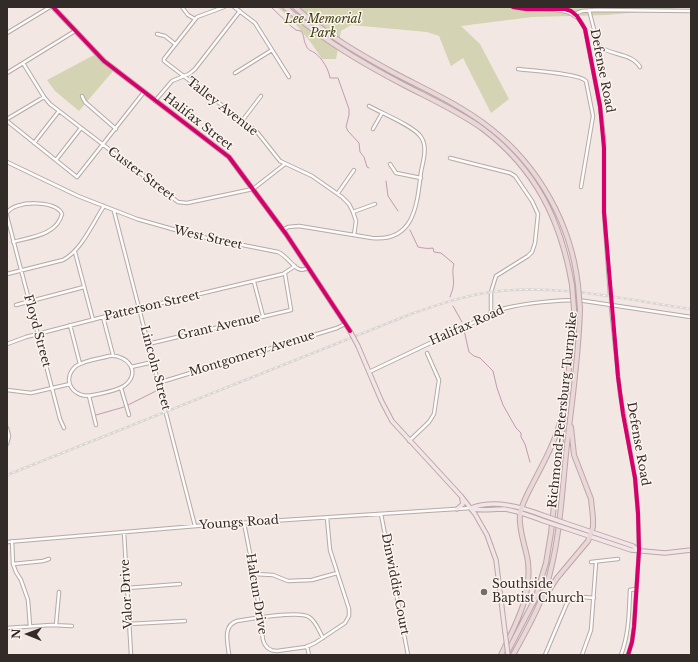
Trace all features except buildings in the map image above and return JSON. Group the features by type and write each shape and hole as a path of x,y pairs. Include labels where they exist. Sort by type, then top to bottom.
{"highway":[{"name":"Richmond-Petersburg Turnpike","path":"285,7 315,32 347,54 462,115 501,145 531,178 551,212 565,248 572,285 574,328 551,533 546,563 535,599 507,655"},
{"name":"Richmond-Petersburg Turnpike","path":"295,7 351,49 467,112 490,128 512,147 542,185 559,216 570,246 578,285 580,325 555,549 546,587 537,610 513,655"},
{"path":"501,655 521,613 527,591 528,569 520,524 522,508 556,436 566,398"},
{"path":"537,610 554,582 583,548 591,534 593,518 591,499 574,455 570,415"}],"main road":[{"name":"Halifax Street","path":"53,7 104,61 224,153 284,230 354,338 388,416 396,427 471,508 487,535 496,560 506,632 507,655"},
{"path":"458,509 463,504 461,496"},
{"path":"471,508 479,505 496,504 522,508 565,523 631,550 665,552 691,550"},
{"path":"471,508 479,510 504,510 521,513 565,528 591,534"}],"street":[{"path":"7,33 50,7"},
{"path":"182,7 188,15 195,19"},
{"path":"158,34 165,36 175,44 195,19 201,14 224,7"},
{"path":"234,7 255,23 289,77"},
{"path":"513,7 526,9 565,9 575,14 589,10 661,12 691,11"},
{"path":"589,10 598,46 601,49 620,54 635,61 640,67"},
{"path":"156,101 172,81 195,69 240,11"},
{"name":"Defense Road","path":"575,14 582,22 585,29 601,111 604,148 604,212 610,295"},
{"path":"7,73 75,31"},
{"name":"Talley Avenue","path":"175,44 164,61 257,132 276,158 285,164 312,176 338,193 346,200 354,212"},
{"path":"235,73 272,50"},
{"name":"Custer Street","path":"23,63 50,104 164,192 181,203 253,189 285,164"},
{"path":"518,69 583,79 586,82 593,112 591,133 581,187"},
{"path":"44,96 7,120 78,177 144,92"},
{"path":"82,96 85,102 116,129"},
{"path":"242,121 261,96"},
{"path":"284,230 288,227 299,226 382,239 392,236 404,228 414,215 421,178 424,147 421,136 411,128 369,106"},
{"path":"34,143 59,111"},
{"path":"593,112 601,111"},
{"path":"373,129 382,113"},
{"path":"56,160 81,128"},
{"path":"450,158 513,174 522,185 537,210 538,217 533,250 528,256 496,276 491,294 491,314"},
{"name":"West Street","path":"7,162 78,196 137,220 197,236 278,252 295,266"},
{"path":"390,164 396,173 421,178"},
{"path":"338,193 354,170"},
{"path":"7,213 12,208 33,203 42,204 61,211 62,217 52,229 46,233 13,242"},
{"path":"354,235 356,221 354,212 375,204"},
{"path":"7,274 63,260 75,252 104,206"},
{"name":"Lincoln Street","path":"114,211 196,526"},
{"name":"Floyd Street","path":"7,216 52,389 64,428"},
{"path":"75,252 92,320"},
{"path":"295,266 301,271 308,268"},
{"name":"Patterson Street","path":"7,344 38,334 103,317 285,274 295,266"},
{"name":"Grant Avenue","path":"148,344 291,310 285,274"},
{"path":"254,282 263,316"},
{"path":"16,305 84,287"},
{"name":"Halifax Road","path":"368,372 491,314 511,307 578,300 691,317"},
{"name":"Defense Road","path":"611,307 620,394 636,488 639,519 639,550 633,635 628,655"},
{"path":"103,317 113,355"},
{"name":"Montgomery Avenue","path":"158,383 325,332 345,324"},
{"path":"70,326 80,364"},
{"path":"409,441 429,422 434,414 439,380 428,353"},
{"path":"113,355 123,358 130,363 131,378 121,388 89,396 82,396 76,393 70,384 72,371 80,364 113,355"},
{"path":"131,367 153,362"},
{"path":"7,390 31,393 70,384"},
{"path":"121,388 128,415"},
{"path":"89,396 96,425"},
{"path":"7,428 9,436 7,444"},
{"name":"Youngs Road","path":"7,542 196,526 471,508"},
{"name":"Dinwiddie Court","path":"381,514 408,655"},
{"name":"Halcun Drive","path":"244,523 254,574 263,640 265,645 270,649 277,651 307,646 343,625 348,618 349,609 329,544 327,518"},
{"name":"Valor Drive","path":"124,532 131,655"},
{"path":"12,541 13,564 21,580 28,600 30,626"},
{"path":"13,564 43,561 49,558"},
{"path":"591,562 618,559"},
{"path":"582,655 591,630 596,562"},
{"path":"254,574 273,575 288,581 312,580 337,573"},
{"path":"127,588 180,584"},
{"path":"621,655 628,627 630,590 636,589"},
{"path":"56,625 59,592"},
{"path":"545,655 567,603 578,597 594,598"},
{"path":"229,655 226,634 227,629 230,625 237,621 303,615 312,620 323,638"},
{"path":"129,624 185,621"},
{"path":"7,628 56,625 72,626"},
{"path":"307,646 308,655"}],"green space":[{"name":"Lee Memorial Park","path":"277,7 691,7 607,15 532,17 461,26 480,44 509,99 491,113 463,58 451,66 439,36 427,32 351,25 341,31 336,59 322,59 302,31"},
{"path":"94,55 113,71 79,111 55,91 47,80"}],"waterway":[{"path":"271,7 292,27 301,31 308,49 318,55 323,61 330,78 338,78 349,109 346,127 359,143 360,152 364,157 367,167 369,168"},
{"path":"386,181 388,196 398,211"},
{"path":"410,230 418,247 433,248 434,252 441,253 454,264 453,289 450,297"},
{"path":"453,306 462,322"},
{"path":"464,330 469,352 480,358 493,371 503,405 516,428 521,433 530,462"},
{"path":"128,405 156,391"},
{"path":"96,415 124,407"}],"tunnel":[{"path":"610,295 611,306"}],"railway":[{"path":"7,475 411,314 470,296 491,292 516,290 566,291 617,297 691,309"}],"cycle path":[{"path":"53,7 104,61 229,157 286,234 350,331"},
{"path":"513,7 526,9 565,9 571,11 577,16 585,29 600,106 604,148 604,212 618,377 623,414 635,478 638,513 639,550 634,627 628,655"}],"place":[{"name":"Southside Baptist Church","path":"484,592"}]}
